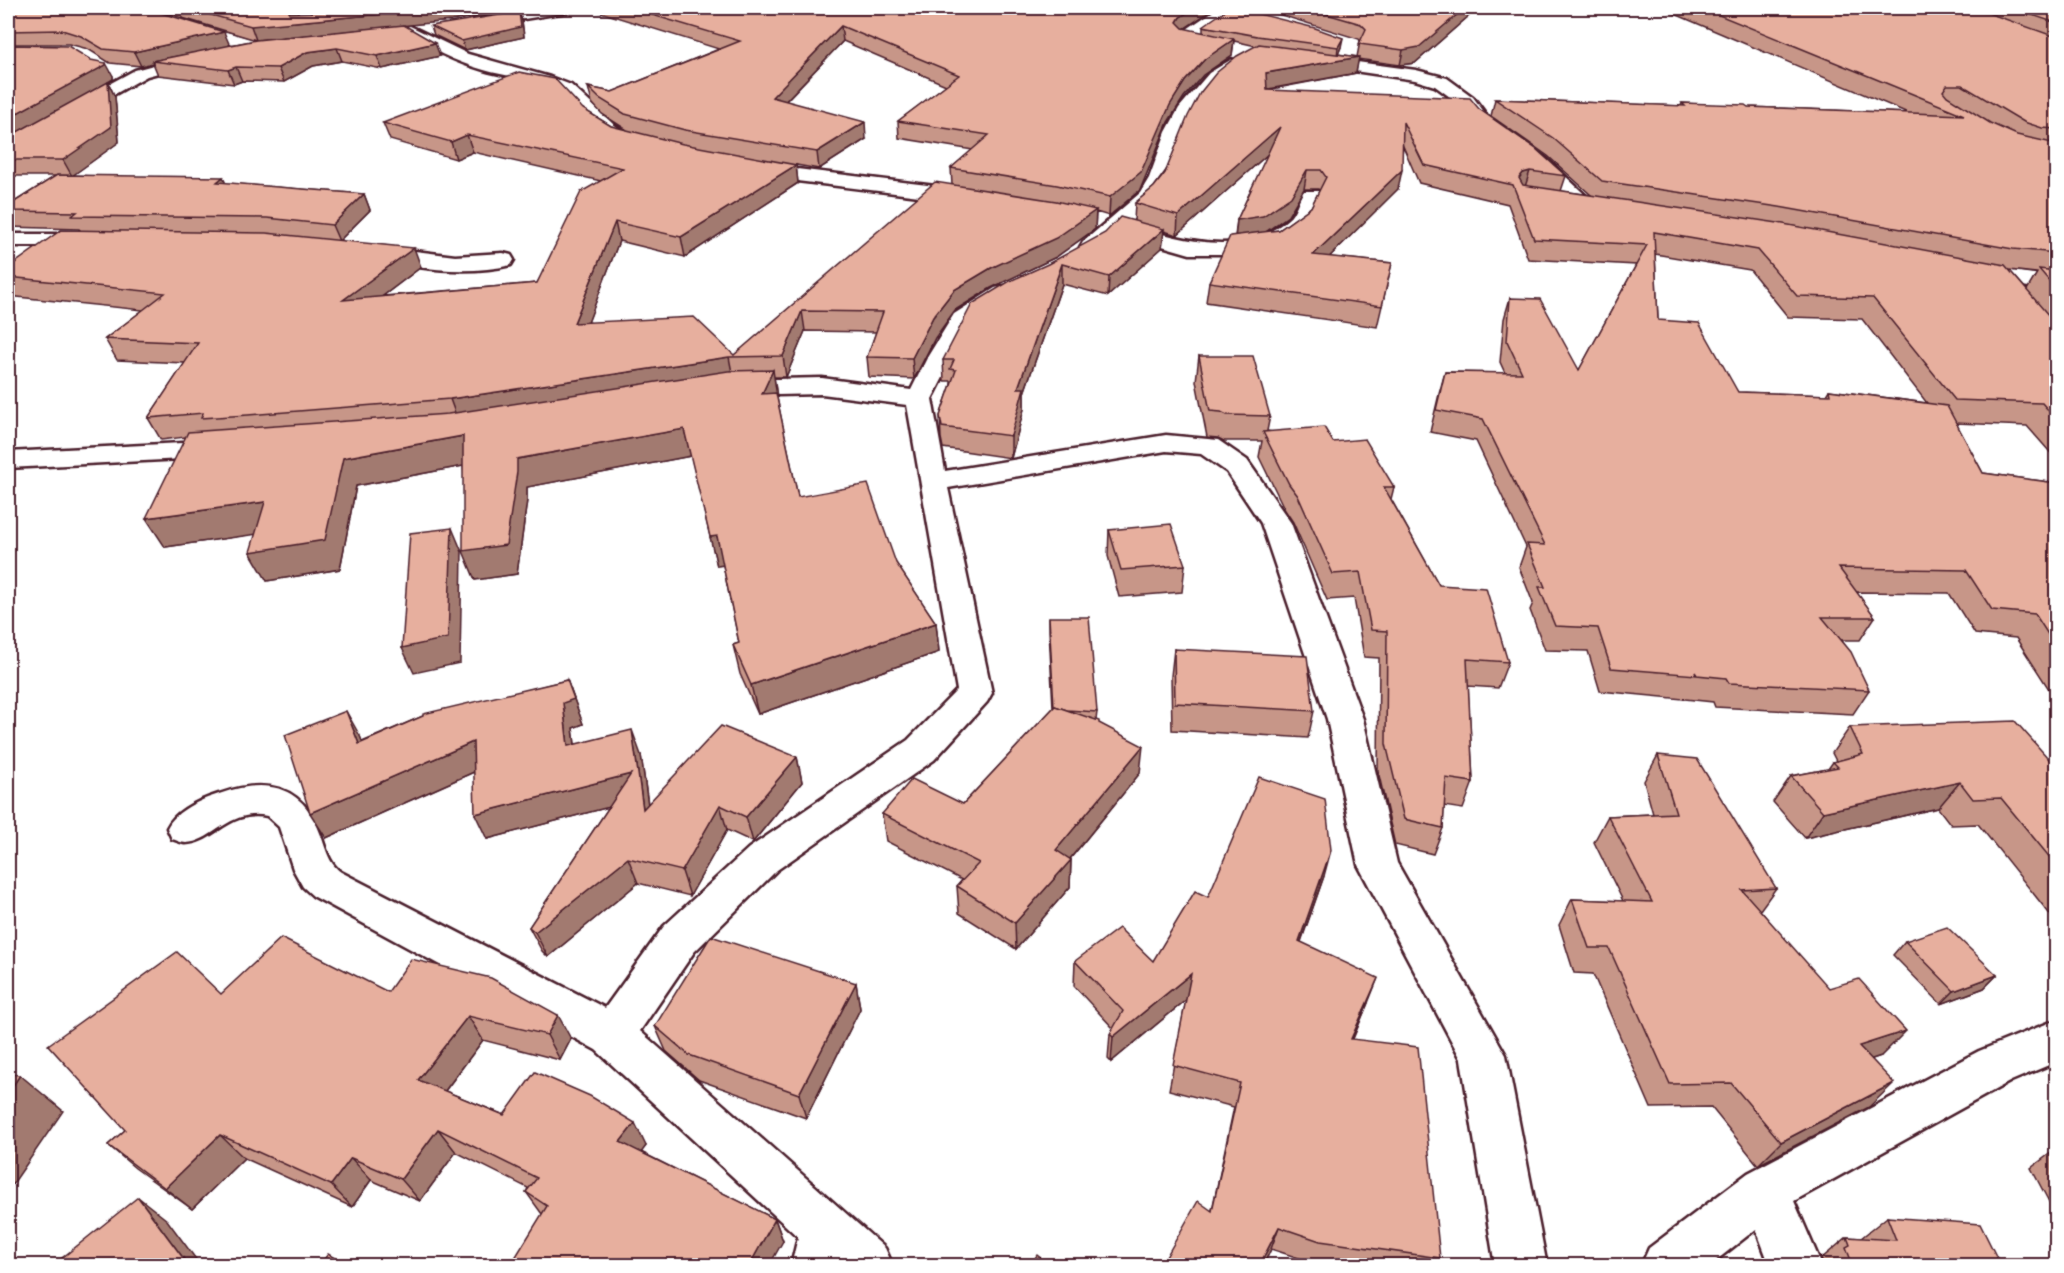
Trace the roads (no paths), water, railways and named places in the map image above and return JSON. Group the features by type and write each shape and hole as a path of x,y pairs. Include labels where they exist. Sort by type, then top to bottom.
{"street":[{"path":"461,25 567,8"},
{"path":"1076,256 1095,245 1114,225 1148,197 1159,178 1175,132 1188,108 1215,76 1245,54 1186,36 1229,9"},
{"path":"8,146 141,74 218,54 266,45 222,37 166,18"},
{"path":"441,28 404,31 481,65 519,72 567,90 595,120 622,137 644,142"},
{"path":"1294,59 1346,59 1441,82 1467,101 1482,121 1597,207 1554,200"},
{"path":"114,70 141,74"},
{"path":"731,162 797,175 986,199"},
{"path":"1091,220 1190,248 1236,249 1267,243 1299,221 1311,195"},
{"path":"8,240 114,240"},
{"path":"356,250 447,262 486,264 503,260"},
{"path":"1954,269 2001,278 2056,284"},
{"path":"2001,278 2019,300"},
{"path":"612,1035 679,939 763,859 921,750 975,693 919,399 939,356 962,319 1001,294 1020,286"},
{"path":"710,392 733,388 822,386 919,399"},
{"path":"933,482 1166,443 1208,446 1237,466 1276,523 1280,533 1345,719 1378,865 1483,1054 1521,1266"},
{"path":"8,460 247,448"},
{"path":"186,828 220,808 243,800 275,803 293,816 318,878 348,897 612,1035 821,1248 867,1266"},
{"path":"1667,1266 1765,1190 1995,1066 2056,1041"},
{"path":"1765,1190 1796,1266"}]}
